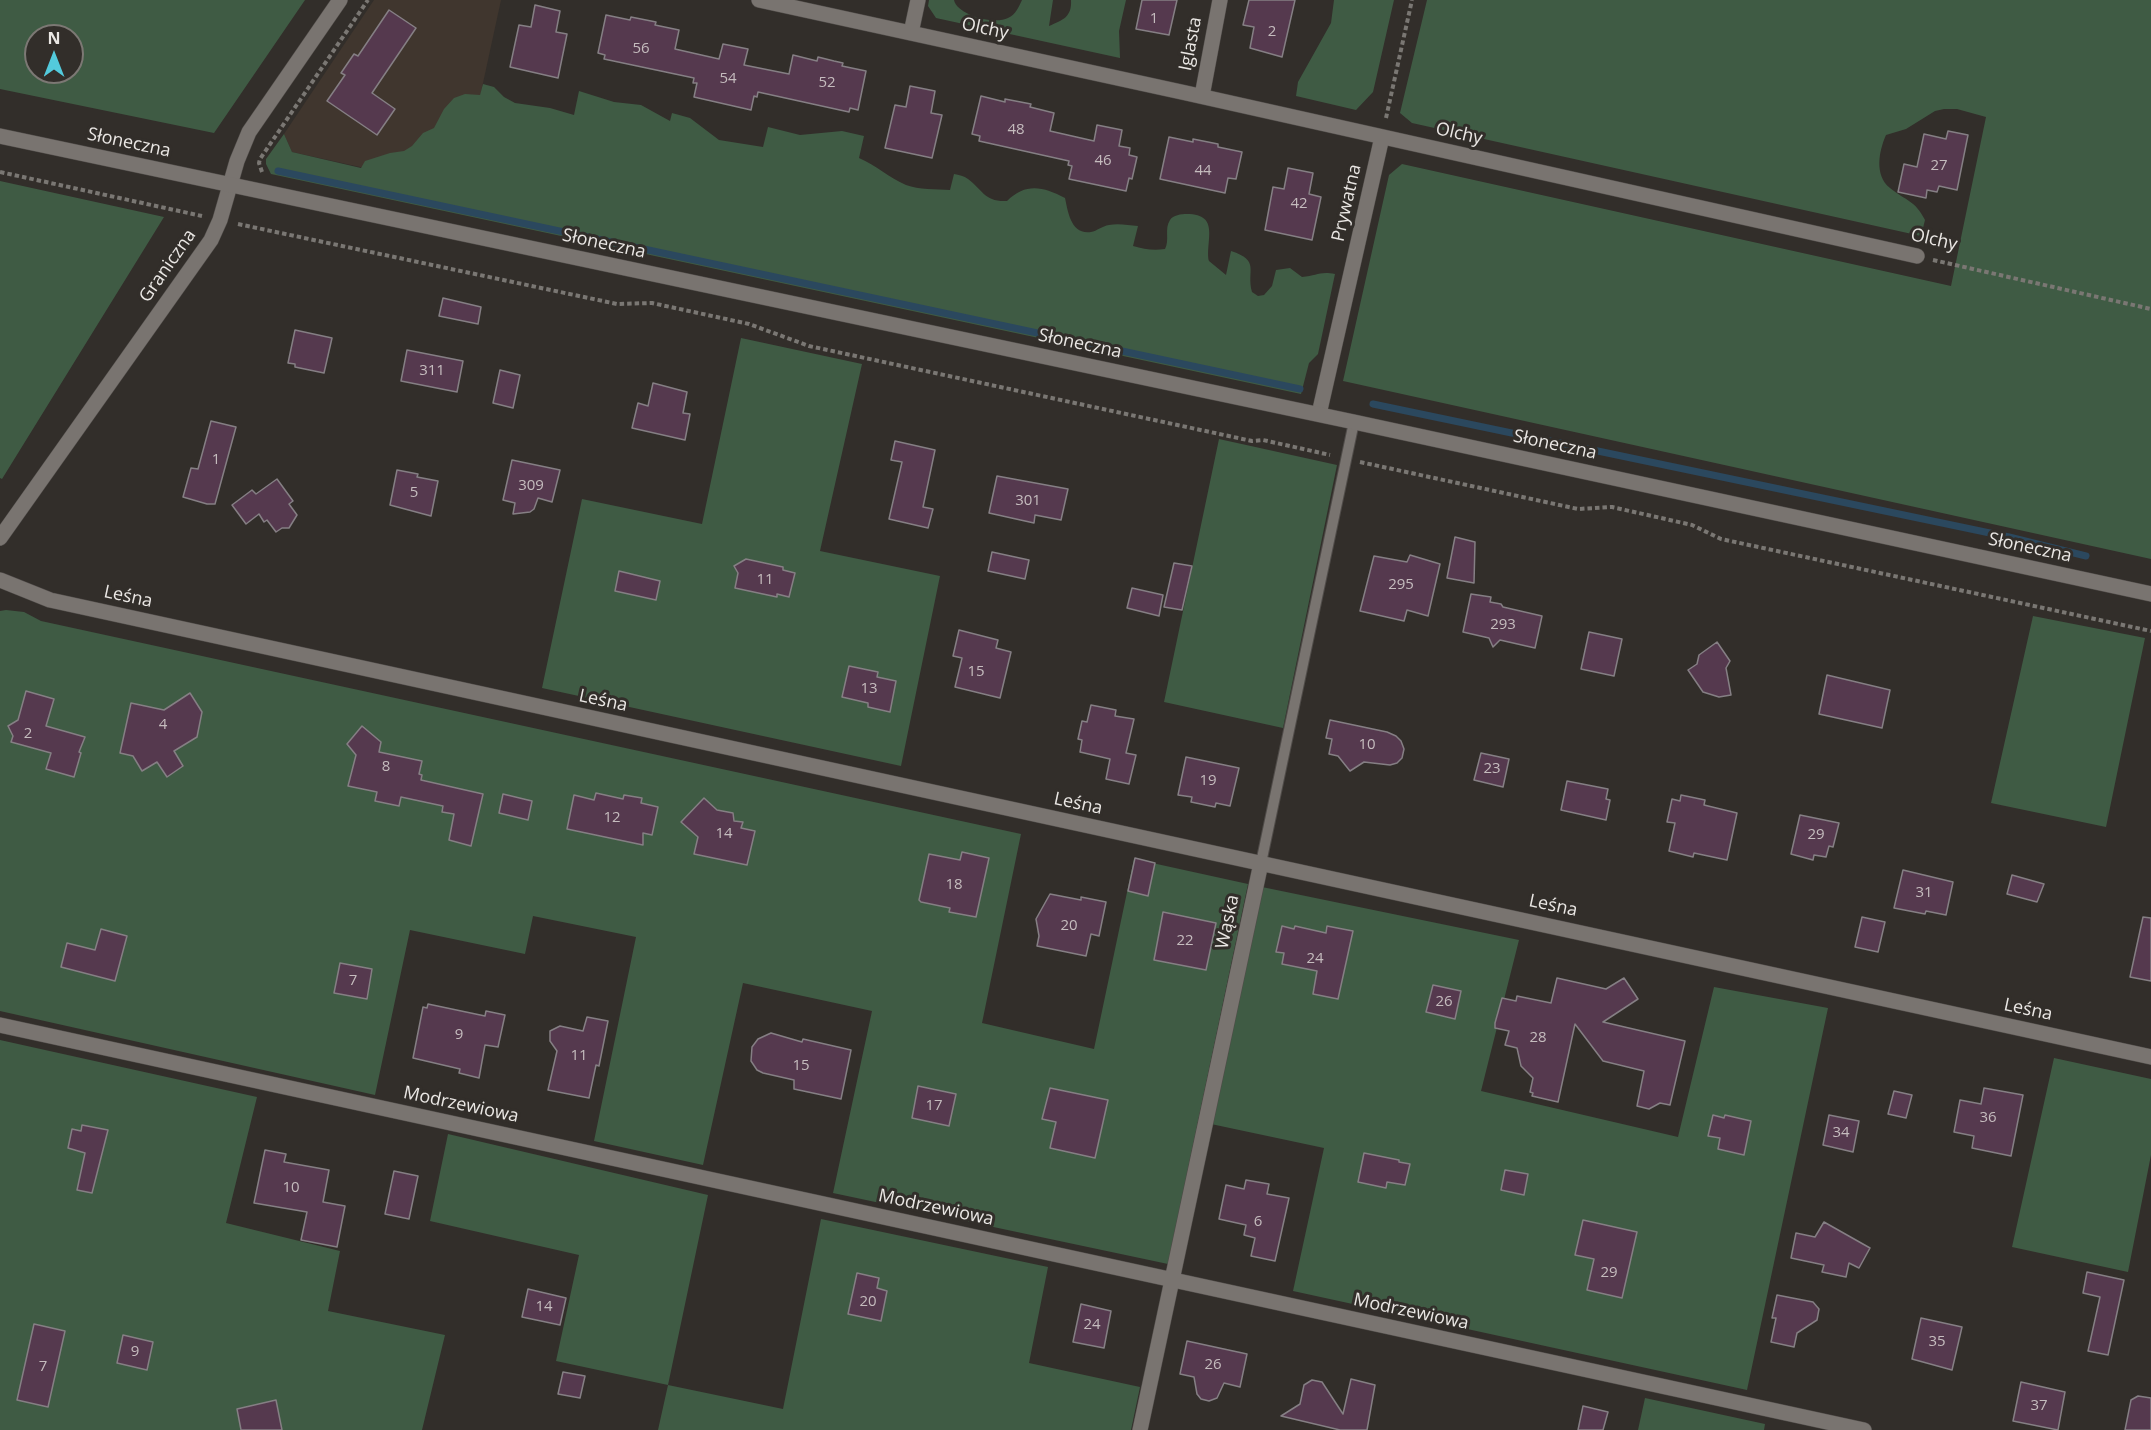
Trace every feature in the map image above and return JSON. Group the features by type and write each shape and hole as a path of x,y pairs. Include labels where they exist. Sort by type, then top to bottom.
{"street":[{"name":"Graniczna","path":"0,538 211,240 220,220 237,161 249,132 340,0"},
{"name":"Olchy","path":"759,0 1202,96 1917,256"},
{"path":"911,33 918,0"},
{"name":"Iglasta","path":"1202,96 1220,0"},
{"name":"Słoneczna","path":"0,136 1319,414 2151,594"},
{"name":"Prywatna","path":"1319,414 1382,137"},
{"name":"Leśna","path":"0,580 50,600 2151,1057"},
{"name":"Wąska","path":"1140,1430 1261,863"},
{"name":"Modrzewiowa","path":"0,1025 1864,1430"}],"lane":[{"name":"Wąska","path":"1261,863 1354,422"}],"path":[{"path":"267,177 259,167 260,159 368,0"},
{"path":"1382,137 1412,0"},
{"path":"0,172 617,304 652,303 748,324 809,346 1252,441 1263,440 1578,508 1612,507 1692,525 1721,539 2151,631"},
{"name":"Olchy","path":"1917,256 2151,309"}],"shaded area":[{"path":"374,0 501,0 460,189 292,152 284,134"}],"green space":[{"path":"0,0 305,0 214,133 0,89"},
{"path":"929,0 954,0 962,10 969,14 986,19 1002,20 1011,16 1022,0 1053,0 1049,26 1066,17 1070,10 1071,0 1126,0 1119,31 1120,58 936,18 928,6"},
{"path":"1334,0 1394,0 1373,92 1356,110 1296,96 1298,82 1331,23"},
{"path":"1427,0 2151,0 2151,559 1343,381 1389,175 1402,164 1951,286 1986,117 1957,109 1944,109 1935,111 1906,129 1886,135 1879,163 1882,176 1890,188 1914,205 1921,213 1925,220 1921,236 1412,123 1400,113"},
{"path":"483,84 494,87 504,97 515,103 550,108 574,115 579,91 614,102 641,105 670,121 672,113 690,118 719,140 763,147 768,127 800,135 842,131 864,136 859,158 906,185 922,189 950,190 954,174 966,178 993,200 1007,201 1028,189 1050,191 1065,198 1072,221 1079,230 1091,232 1116,224 1138,226 1133,246 1145,249 1165,249 1168,223 1173,217 1185,214 1198,215 1208,224 1209,261 1226,275 1231,251 1246,259 1250,267 1252,292 1258,296 1264,295 1272,286 1276,270 1290,268 1302,277 1321,273 1335,274 1318,354 1309,363 1301,394 271,174 266,164 266,159 284,134 292,152 361,168 365,161 404,151 412,146 423,133 434,128 444,109 454,98 465,94 480,95"},
{"path":"0,181 164,217 2,479 0,478"},
{"path":"741,338 862,364 820,551 940,576 901,766 542,688 582,499 702,524"},
{"path":"1219,439 1337,465 1283,728 1164,702"},
{"path":"0,611 24,612 41,621 1021,834 982,1023 1094,1049 1134,859 1248,884 1168,1264 833,1193 872,1011 743,983 703,1165 594,1141 636,937 533,916 525,954 410,930 375,1095 0,1011"},
{"path":"2033,616 2145,638 2106,827 1991,803"},
{"path":"1262,887 1519,940 1481,1091 1678,1137 1714,987 1828,1008 1747,1390 1293,1291 1324,1148 1211,1124"},
{"path":"0,1040 257,1097 226,1223 340,1251 328,1311 445,1335 422,1430 0,1430"},
{"path":"2054,1058 2151,1079 2151,1155 2128,1272 2012,1247"},
{"path":"448,1134 708,1195 668,1385 556,1361 579,1255 430,1221"},
{"path":"821,1219 1048,1267 1029,1363 1140,1387 1131,1430 658,1430 668,1385 783,1409"},
{"path":"1645,1398 1765,1424 1764,1430 1638,1430"}],"building":[{"path":"1142,0 1177,0 1169,35 1136,29"},
{"path":"1249,0 1295,0 1282,57 1250,48 1254,27 1243,25"},
{"path":"535,5 560,11 556,32 567,34 558,78 510,67 519,25 531,27"},
{"path":"389,10 416,28 372,93 395,109 377,135 327,101 345,75 341,73 354,54 358,56"},
{"path":"606,15 656,22 655,25 679,30 675,49 719,59 723,44 748,49 744,65 789,74 793,55 817,61 818,57 843,63 842,66 866,71 858,110 850,108 849,112 758,92 757,97 754,96 751,110 694,97 697,83 693,83 694,78 604,59 605,55 598,53"},
{"path":"910,86 935,91 931,113 942,115 932,158 885,148 895,105 906,107"},
{"path":"981,96 1005,102 1005,99 1031,104 1030,107 1054,113 1050,131 1094,141 1097,125 1122,130 1119,146 1130,148 1129,155 1137,157 1132,179 1129,178 1126,191 1069,179 1072,166 1068,165 1069,161 979,141 980,136 972,134"},
{"path":"1948,131 1968,135 1957,190 1939,186 1937,192 1927,190 1926,198 1898,192 1904,164 1917,167 1924,134 1946,139"},
{"path":"1169,137 1218,144 1218,147 1242,152 1236,179 1228,178 1225,193 1160,179"},
{"path":"1288,168 1313,173 1309,194 1321,197 1312,240 1265,230 1273,187 1284,189"},
{"path":"443,298 481,307 478,324 439,316"},
{"path":"295,330 332,338 324,373 295,367 295,364 288,363"},
{"path":"407,350 463,361 457,392 401,381"},
{"path":"500,370 520,375 513,408 493,403"},
{"path":"653,383 687,392 683,413 690,414 685,440 632,428 638,403 648,406"},
{"path":"211,421 236,427 215,504 207,504 183,497 191,468 198,469"},
{"path":"895,441 935,450 923,507 933,509 928,528 889,519 902,462 891,460"},
{"path":"512,460 560,470 552,502 538,498 534,509 530,512 513,514 515,503 503,500"},
{"path":"397,470 438,481 431,516 390,505"},
{"path":"997,476 1068,489 1061,520 1035,515 1034,523 989,513"},
{"path":"277,479 293,501 289,504 297,515 289,528 282,528 276,532 267,520 264,522 259,514 246,524 232,505 252,490 256,494"},
{"path":"1455,537 1475,542 1474,583 1447,578"},
{"path":"992,552 1029,560 1025,579 988,571"},
{"path":"1410,555 1440,564 1428,616 1407,610 1404,621 1360,611 1374,556 1407,562"},
{"path":"746,559 783,567 783,570 795,573 789,597 777,594 777,597 735,588 738,573 734,566"},
{"path":"1174,563 1192,566 1182,610 1164,607"},
{"path":"619,571 660,581 656,600 615,591"},
{"path":"1132,588 1163,595 1159,616 1127,608"},
{"path":"1471,594 1491,597 1490,602 1501,604 1503,607 1542,616 1535,648 1500,640 1493,647 1489,638 1463,632"},
{"path":"959,630 998,640 996,648 1011,652 1000,698 955,687 962,658 953,656"},
{"path":"1589,632 1622,639 1614,676 1581,669"},
{"path":"1717,642 1730,661 1726,668 1731,695 1719,697 1703,692 1688,670 1697,664 1699,655"},
{"path":"849,666 878,672 877,677 896,681 890,712 868,707 868,703 842,697"},
{"path":"1827,675 1890,690 1882,728 1819,714"},
{"path":"26,691 54,699 46,726 85,737 79,752 81,753 74,777 46,769 51,753 11,742 13,736 8,726 18,720"},
{"path":"190,693 202,712 197,737 174,751 183,766 167,777 157,762 142,771 133,756 120,753 131,703 164,710"},
{"path":"1091,705 1116,710 1115,716 1134,719 1126,753 1136,755 1129,784 1106,779 1110,759 1080,752 1082,740 1078,739 1082,721 1087,722"},
{"path":"1330,720 1396,736 1404,749 1402,758 1390,765 1364,762 1350,771 1338,756 1329,754 1332,739 1326,738"},
{"path":"362,726 381,742 379,752 422,761 419,774 422,775 421,780 483,794 471,846 449,840 454,814 442,812 443,806 401,797 399,806 375,801 377,792 348,786 356,755 347,744"},
{"path":"1481,753 1509,759 1503,787 1474,780"},
{"path":"1186,757 1239,768 1230,806 1216,803 1215,807 1191,802 1192,797 1178,795"},
{"path":"1567,781 1608,789 1606,799 1610,800 1606,820 1561,810"},
{"path":"596,793 623,799 624,795 642,798 641,803 658,807 652,835 643,833 643,845 567,829 574,795 594,800"},
{"path":"503,794 532,801 528,820 499,813"},
{"path":"1681,795 1705,800 1704,805 1737,813 1727,860 1694,853 1693,857 1669,851 1675,823 1667,822 1672,799 1680,801"},
{"path":"704,798 717,810 733,813 734,821 743,822 741,828 755,831 747,865 694,854 698,837 681,822"},
{"path":"1800,815 1839,823 1833,847 1829,846 1826,857 1814,855 1813,860 1791,854"},
{"path":"962,852 989,858 976,917 949,912 950,908 919,900 929,854 960,860"},
{"path":"1135,858 1155,863 1148,896 1128,891"},
{"path":"1903,870 1953,882 1946,915 1926,911 1925,914 1894,908"},
{"path":"2012,875 2044,884 2037,902 2007,894"},
{"path":"1050,894 1106,902 1099,936 1091,934 1086,956 1037,946 1039,936 1036,919"},
{"path":"1163,912 1216,923 1206,970 1154,960"},
{"path":"1862,917 1885,922 1878,952 1855,947"},
{"path":"2143,917 2151,918 2151,981 2130,977"},
{"path":"1282,926 1294,929 1295,926 1326,933 1327,926 1353,931 1338,999 1313,994 1317,971 1282,964 1284,953 1276,952"},
{"path":"101,929 127,936 115,981 61,967 67,943 95,950"},
{"path":"340,963 372,969 367,999 334,993"},
{"path":"1557,978 1606,989 1624,978 1638,999 1603,1022 1685,1041 1670,1105 1660,1103 1649,1109 1637,1106 1644,1071 1603,1061 1575,1024 1558,1102 1532,1096 1533,1093 1530,1092 1533,1078 1521,1066 1517,1048 1505,1045 1509,1031 1495,1028 1495,1023 1502,998 1516,1001 1517,996 1551,1003"},
{"path":"1433,985 1461,991 1455,1019 1426,1012"},
{"path":"428,1004 485,1016 486,1011 505,1015 498,1047 485,1045 479,1078 459,1073 460,1069 413,1058 423,1007 427,1008"},
{"path":"587,1017 608,1021 599,1066 596,1065 589,1098 548,1090 557,1051 550,1041 550,1031 560,1026 583,1031"},
{"path":"771,1033 802,1042 803,1039 851,1050 841,1099 794,1089 794,1080 757,1070 751,1061 752,1047 758,1039"},
{"path":"918,1086 956,1094 949,1126 912,1118"},
{"path":"1050,1088 1108,1100 1095,1158 1050,1148 1056,1122 1042,1119"},
{"path":"1984,1088 2023,1095 2011,1156 1972,1148 1974,1136 1954,1132 1960,1100 1981,1104"},
{"path":"1894,1091 1912,1095 1906,1118 1888,1114"},
{"path":"1713,1115 1724,1118 1725,1115 1751,1121 1744,1155 1718,1149 1720,1138 1708,1136"},
{"path":"1829,1115 1859,1121 1853,1152 1823,1145"},
{"path":"82,1125 108,1130 92,1193 77,1190 85,1153 68,1148 72,1129 81,1131"},
{"path":"265,1150 286,1154 284,1162 329,1170 323,1202 345,1206 337,1247 301,1240 307,1212 254,1203"},
{"path":"1364,1153 1410,1164 1405,1185 1387,1182 1386,1188 1358,1182"},
{"path":"1505,1170 1528,1174 1524,1195 1501,1190"},
{"path":"394,1171 418,1176 409,1219 385,1214"},
{"path":"1246,1180 1269,1184 1267,1194 1289,1198 1275,1261 1251,1256 1255,1238 1244,1235 1246,1225 1219,1219 1226,1185 1244,1189"},
{"path":"1583,1220 1637,1232 1622,1298 1587,1290 1594,1259 1575,1255"},
{"path":"1824,1222 1870,1248 1859,1268 1849,1263 1846,1277 1822,1272 1824,1265 1791,1258 1796,1233 1815,1237"},
{"path":"2087,1272 2124,1280 2108,1355 2088,1351 2100,1297 2083,1293"},
{"path":"857,1273 879,1278 877,1288 887,1291 881,1321 848,1314"},
{"path":"528,1289 566,1298 560,1325 522,1317"},
{"path":"1777,1295 1813,1302 1819,1309 1817,1320 1797,1333 1794,1347 1771,1342 1776,1318 1772,1318"},
{"path":"1081,1304 1111,1311 1104,1348 1073,1342"},
{"path":"1921,1318 1962,1327 1952,1370 1912,1359"},
{"path":"34,1324 65,1331 48,1407 17,1400"},
{"path":"123,1335 153,1342 147,1370 117,1363"},
{"path":"1187,1341 1247,1354 1240,1387 1224,1383 1217,1398 1209,1401 1201,1399 1197,1394 1194,1377 1180,1374"},
{"path":"563,1372 585,1376 580,1398 558,1394"},
{"path":"1351,1379 1375,1385 1367,1430 1340,1430 1281,1416 1300,1404 1304,1385 1312,1380 1322,1382 1343,1414"},
{"path":"2021,1382 2065,1392 2058,1430 2013,1421"},
{"path":"2138,1396 2151,1398 2151,1430 2125,1430 2131,1400"},
{"path":"276,1400 282,1430 241,1430 237,1409"},
{"path":"1583,1406 1608,1412 1603,1430 1578,1430"}],"waterway":[{"path":"278,171 1300,389"},
{"path":"1373,404 2009,537 2086,556"}]}
